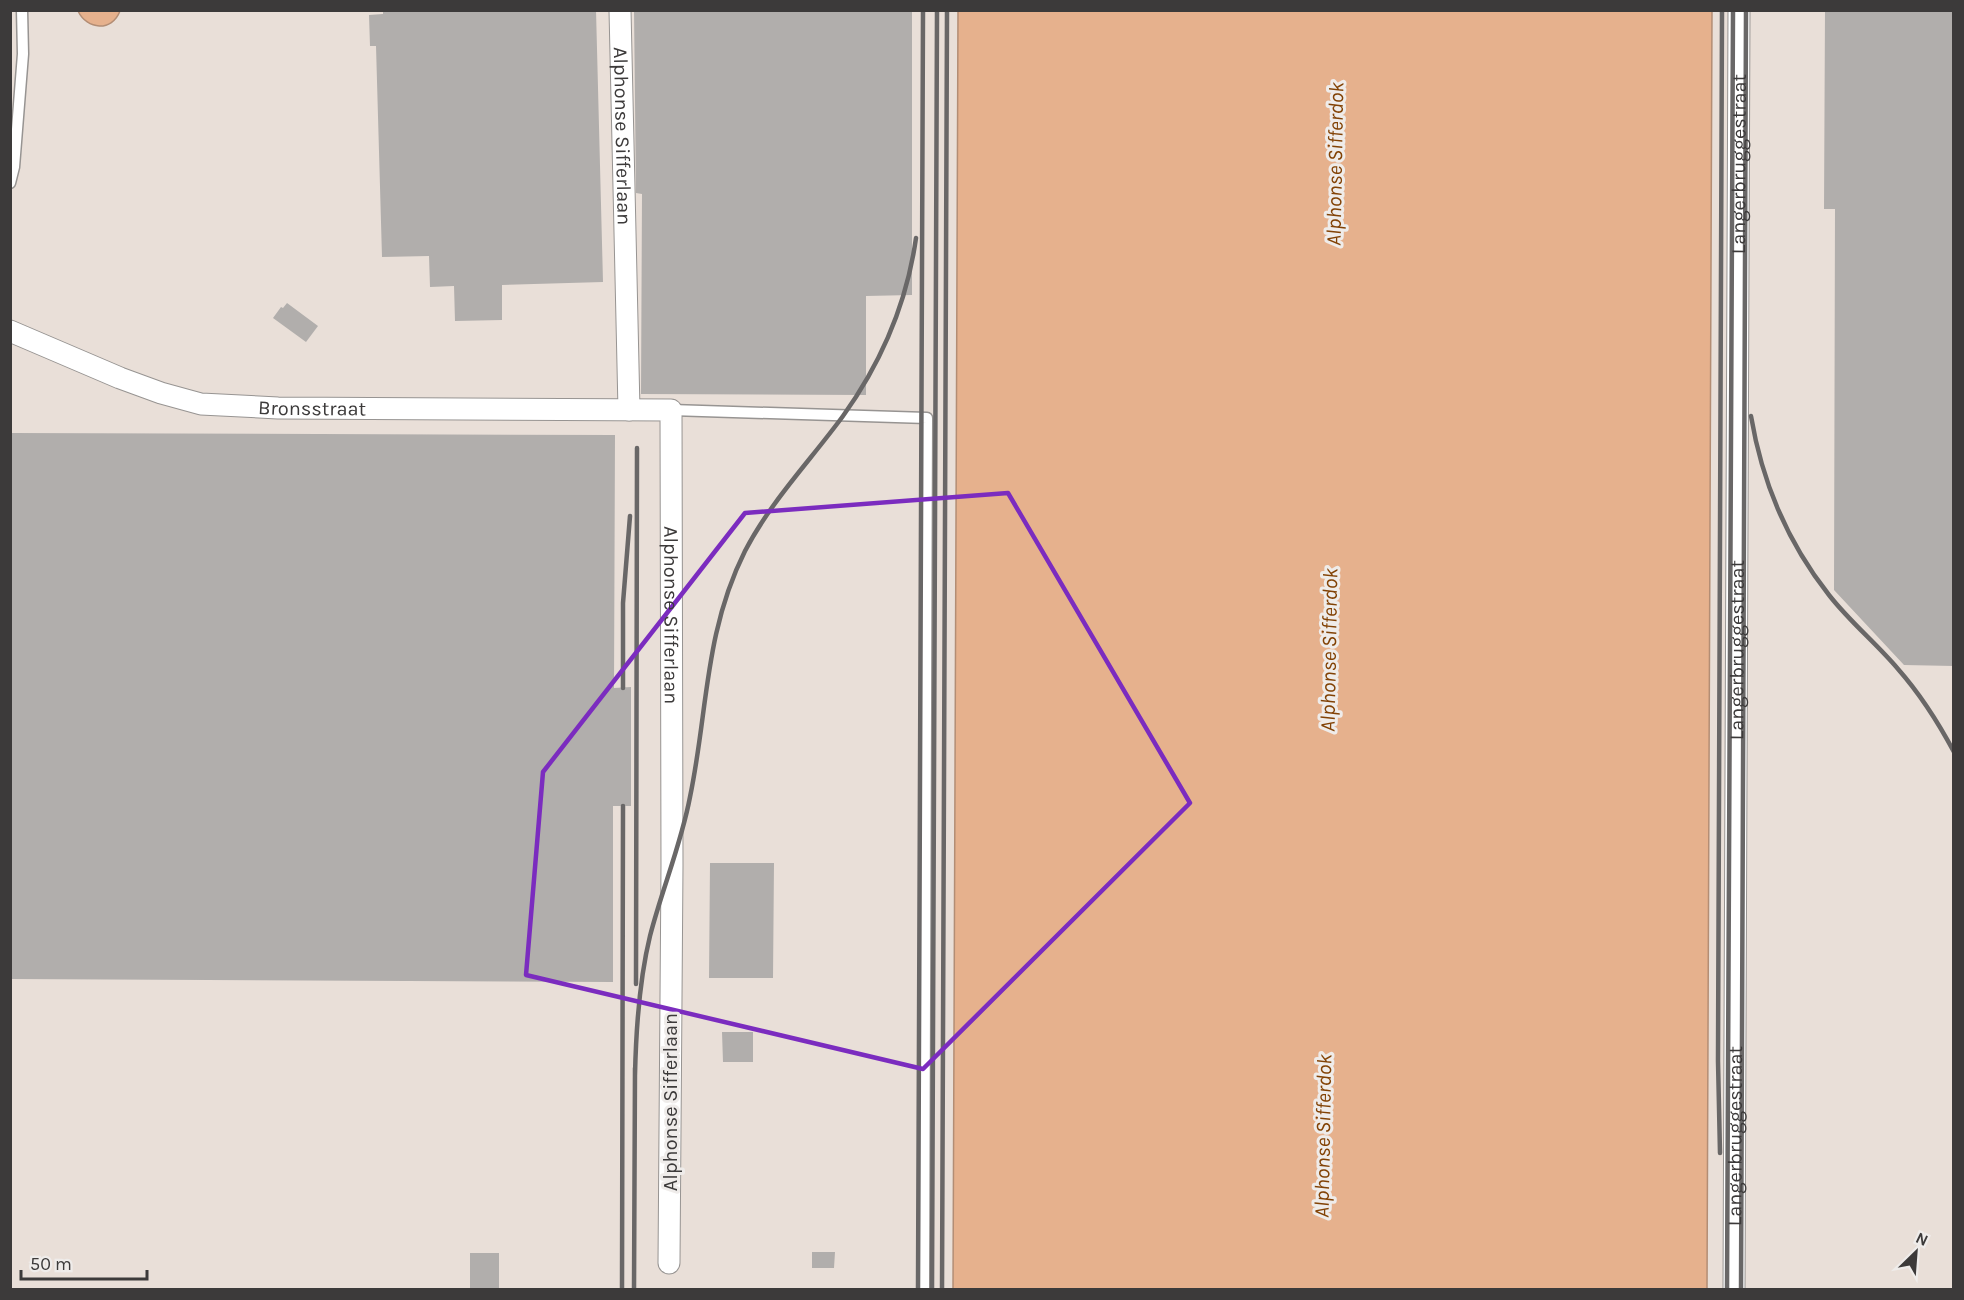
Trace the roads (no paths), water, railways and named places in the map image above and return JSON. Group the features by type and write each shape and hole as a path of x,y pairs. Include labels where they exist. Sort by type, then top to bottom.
{"street":[{"name":"Alphonse Sifferlaan","path":"620,10 629,410"},
{"name":"Langerbruggestraat","path":"1734,1290 1739,10"},
{"name":"Bronsstraat","path":"10,331 120,378 201,404 278,408 629,410"},
{"path":"629,410 671,410"},
{"name":"Alphonse Sifferlaan","path":"669,1263 672,865 671,410"}],"lane":[{"path":"10,183 14,167 23,54 22,10"},
{"path":"671,410 927,418 924,1290"}],"water":[{"path":"78,11 120,11 111,23 99,26 87,22"},
{"name":"Alphonse Sifferdok","path":"958,11 1712,11 1707,1289 953,1289"}],"railway":[{"path":"918,1290 923,10"},
{"path":"932,1290 937,10"},
{"path":"942,1290 947,10"},
{"path":"1720,1153 1718,1061 1722,10"},
{"path":"1727,1290 1733,10"},
{"path":"1741,1290 1746,10"},
{"path":"635,1075 639,1005 646,953 686,815 696,765 714,642 732,582 755,533 791,482 843,416 869,375 899,308 916,238"},
{"path":"1751,416 1770,488 1789,533 1801,554 1837,605 1890,659 1914,688 1954,752"},
{"path":"636,984 637,448"},
{"path":"623,688 623,603 630,516"},
{"path":"622,1290 623,806"},
{"path":"634,1290 635,1068"}]}
